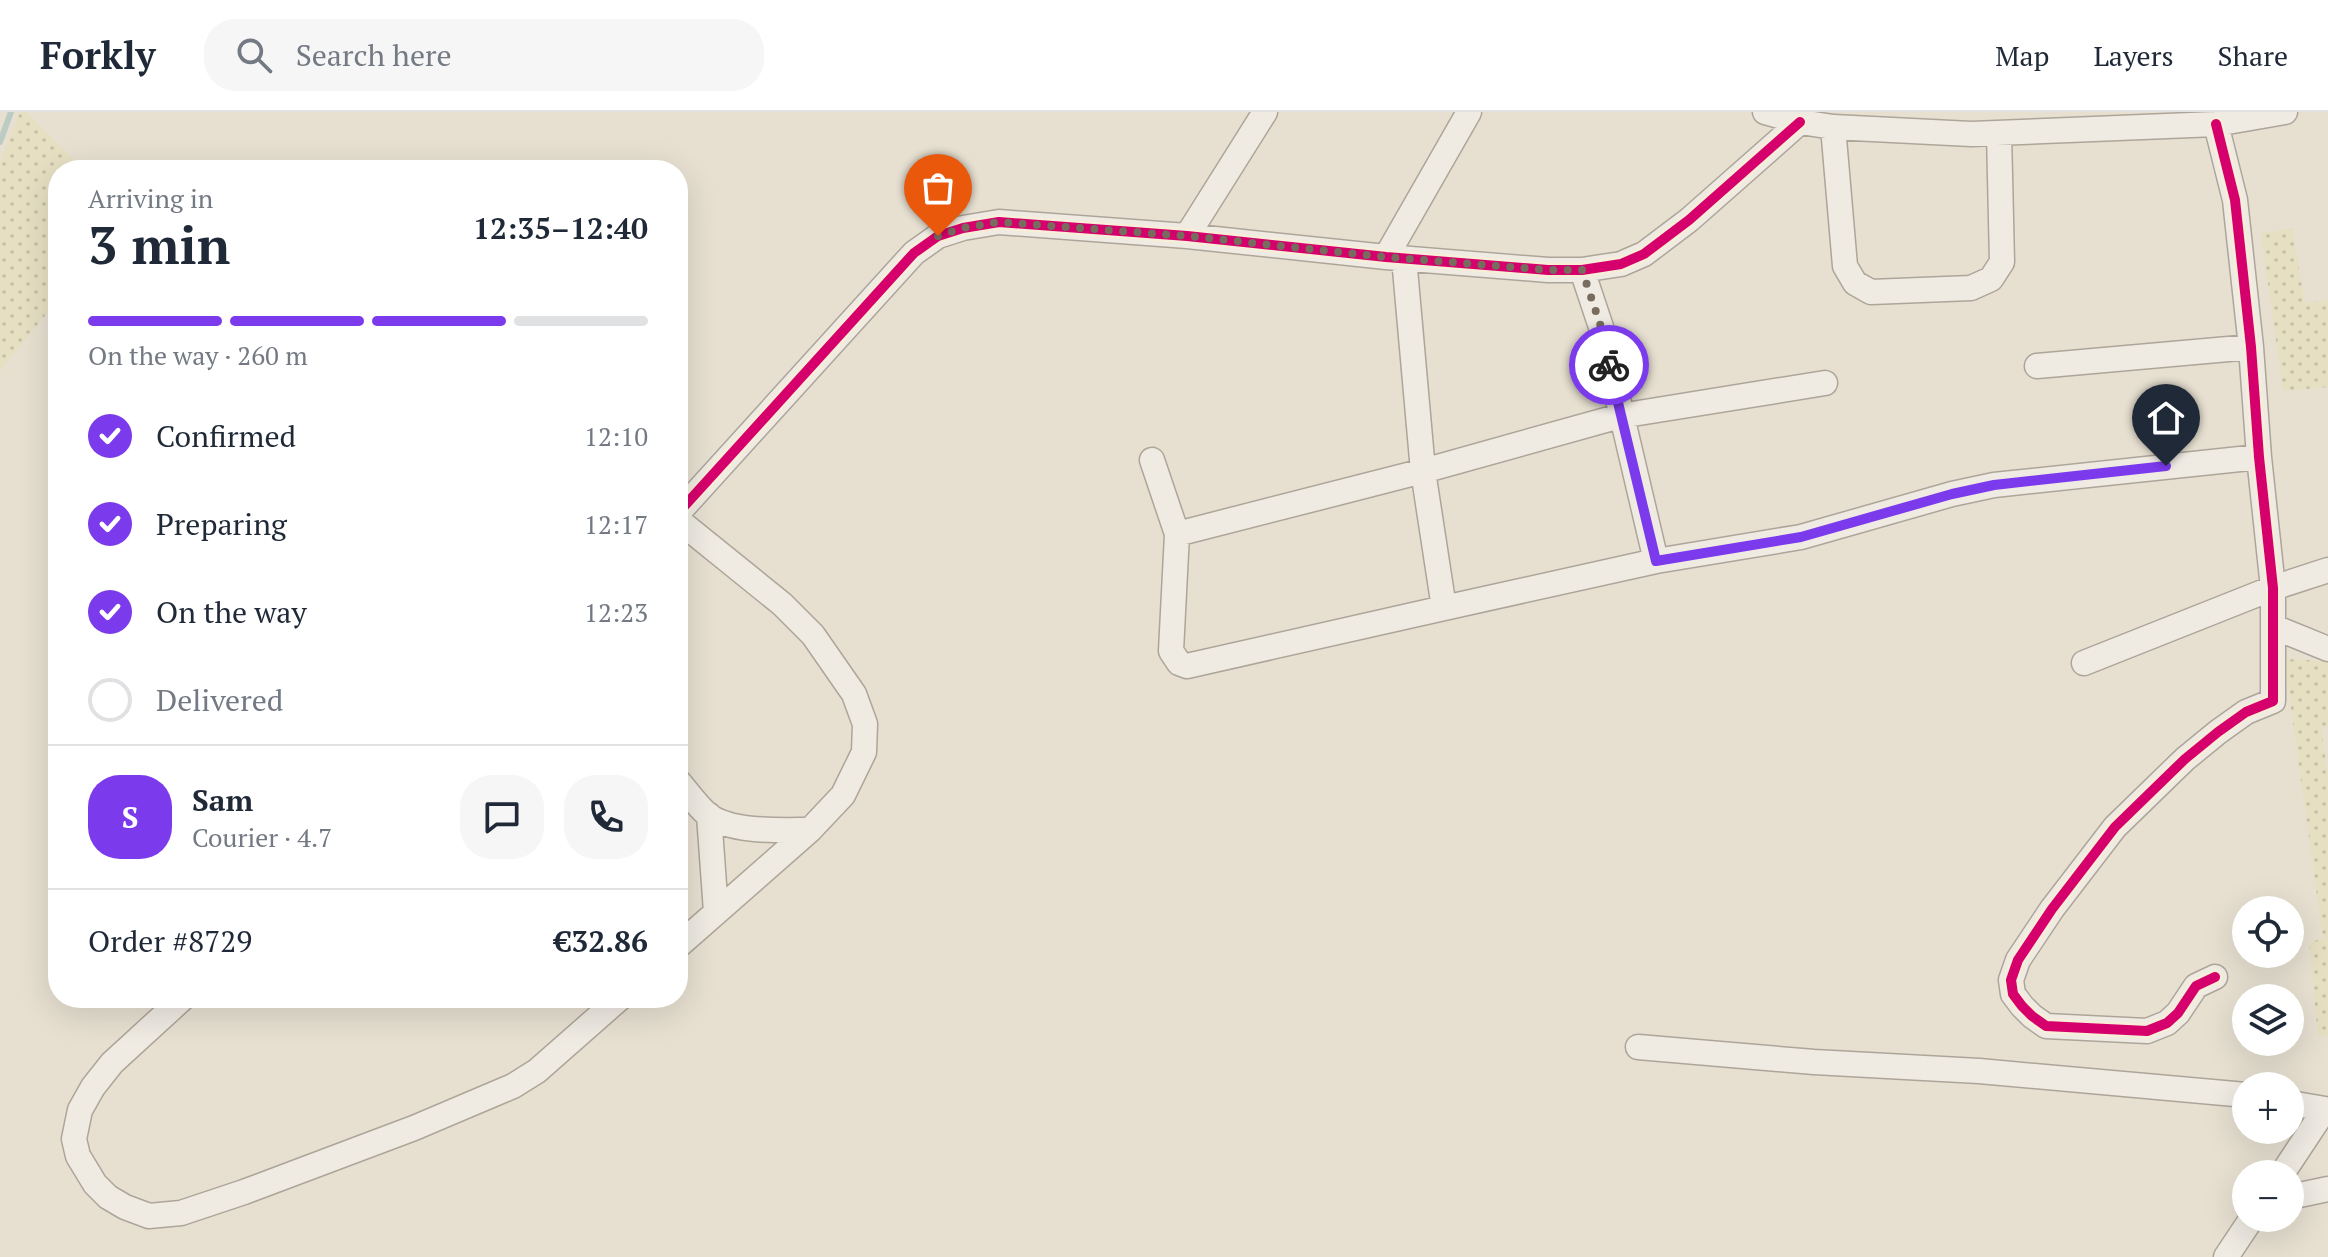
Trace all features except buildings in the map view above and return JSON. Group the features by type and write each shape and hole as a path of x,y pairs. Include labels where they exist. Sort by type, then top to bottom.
{"street":[{"path":"1187,236 1265,112"},
{"path":"1444,608 1395,258 1469,112"},
{"path":"1765,112 1833,127 1971,134 2216,124 2285,112"},
{"path":"688,502 914,253 938,236 999,222 1187,236 1395,258 1582,270 1621,264 1644,254 1689,220 1800,122"},
{"path":"2215,977 2196,986 2178,1013 2167,1023 2147,1031 2046,1026 2022,1006 2013,994 2011,980 2018,960 2052,909 2115,827 2196,750 2246,712 2273,701 2273,588 2251,347 2235,200 2216,124"},
{"path":"1833,127 1845,266 1855,283 1871,292 1971,288 1991,279 2002,262 1999,133"},
{"path":"1582,270 1601,327 1656,561"},
{"path":"2037,366 2251,347"},
{"path":"1177,534 1423,471 1620,416 1825,383"},
{"path":"1152,460 1177,534 1171,651 1179,663 1187,666 1656,561 1801,537 1994,485 2259,457"},
{"path":"688,528 793,614 813,635 854,694 865,724 864,752 843,795 810,830 688,937"},
{"path":"2084,663 2273,588 2328,570"},
{"path":"2274,627 2328,649"},
{"path":"688,792 709,815 730,824 763,829 810,830"},
{"path":"709,815 716,912"},
{"path":"172,1008 112,1063 93,1087 80,1110 74,1139 78,1156 95,1184 108,1197 149,1216 181,1213 244,1192 414,1128 513,1086 537,1071 609,1008"},
{"path":"1638,1047 1814,1062 1979,1071 2232,1094"},
{"path":"2292,1160 2326,1110 2304,1106"},
{"path":"2304,1194 2328,1189"},
{"path":"2226,1257 2243,1232"}],"shaded area":[{"path":"20,112 26,112 74,160 48,160 48,312 0,371 0,163"},
{"path":"2292,229 2305,303 2328,300 2328,387 2283,391 2261,233"},
{"path":"2284,659 2328,663 2328,725 2321,727 2328,774 2328,1036 2318,1036 2309,943 2323,938"}],"waterway":[{"path":"0,142 11,112"}],"cycle path":[{"path":"688,502 914,253 938,236 999,222 1187,236 1386,257 1582,270 1621,264 1644,254 1689,220 1800,122"},
{"path":"2215,977 2196,986 2178,1013 2167,1023 2147,1031 2046,1026 2022,1006 2013,994 2011,980 2018,960 2052,909 2115,827 2185,759 2218,732 2246,712 2273,701 2273,588 2251,347 2235,200 2216,124"}],"way so far":[{"path":"938,236 999,222 1187,236 1386,257 1582,270 1601,327 1609,365"}],"route":[{"path":"1609,365 1656,561 1801,537 1994,485 2166,466"}]}
